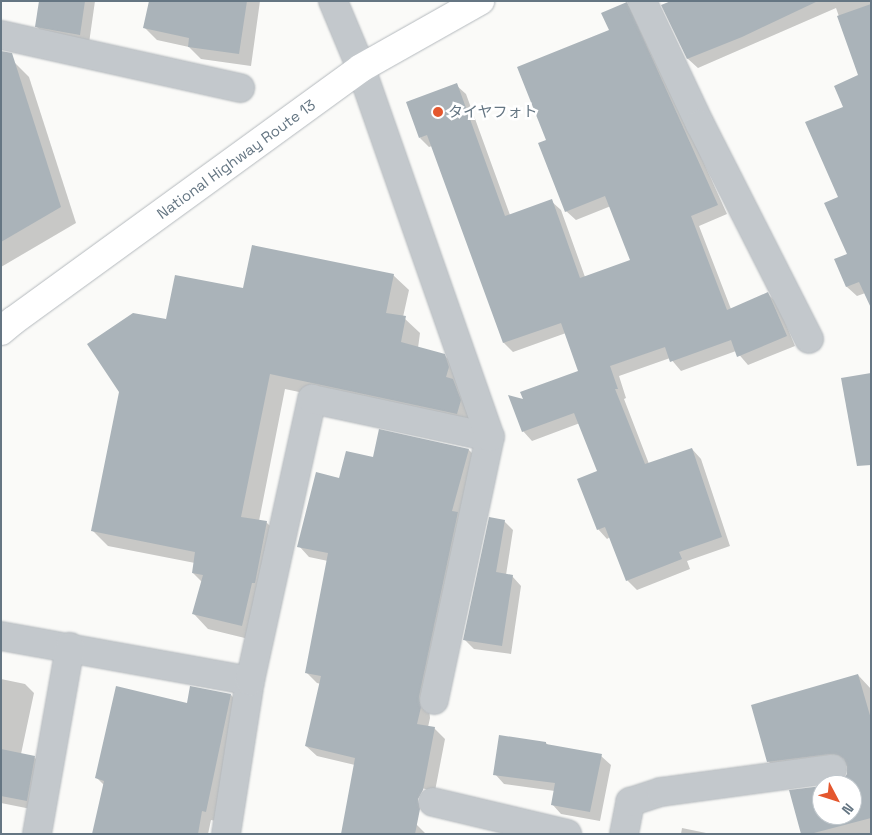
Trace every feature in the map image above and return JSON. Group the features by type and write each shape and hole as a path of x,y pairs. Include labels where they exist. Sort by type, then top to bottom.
{"highway":[{"name":"National Highway Route 13","path":"1,331 361,68 480,1"}],"street":[{"path":"333,1 361,68 490,437 434,700"},
{"path":"642,1 700,124 809,339"},
{"path":"1,35 240,88"},
{"path":"226,834 250,681 312,399 490,437"},
{"path":"1,636 250,681"},
{"path":"38,834 70,647"},
{"path":"624,834 630,802 661,792 832,769"},
{"path":"433,802 567,834"}],"building":[{"path":"39,1 85,1 80,35 35,27"},
{"path":"149,1 247,1 239,54 188,47 189,38 143,28"},
{"path":"671,1 818,1 742,37 687,59 661,5"},
{"path":"627,2 718,205 691,216 727,310 768,292 787,336 737,357 731,340 670,362 665,347 610,366 618,389 615,389 645,464 692,448 722,537 679,552 682,559 626,581 605,527 597,530 577,479 597,471 574,413 522,432 508,395 523,399 520,392 578,371 561,323 503,343 427,135 419,138 406,102 457,83 505,216 552,199 580,278 630,260 605,196 565,212 538,143 546,140 517,67 609,30 601,13"},
{"path":"871,4 871,308 859,282 846,287 834,259 847,254 824,203 838,197 805,122 843,107 834,86 858,75 837,16"},
{"path":"1,51 12,53 61,207 1,242"},
{"path":"252,245 394,274 386,313 406,316 401,342 445,354 449,367 446,377 453,379 461,400 457,414 270,374 241,517 267,521 255,583 252,583 242,626 192,614 203,575 192,573 195,552 91,531 119,392 87,344 133,313 166,319 175,275 243,288"},
{"path":"871,373 871,465 857,466 841,378"},
{"path":"379,429 469,449 452,511 458,512 419,697 421,707 417,724 435,727 423,790 418,799 420,809 415,834 341,834 355,758 305,746 321,676 305,673 328,553 297,547 316,472 339,478 346,451 373,457"},
{"path":"489,517 505,520 496,572 513,575 502,646 463,640"},
{"path":"858,674 871,719 871,818 862,820 862,775 846,775 847,766 844,759 838,755 830,754 767,762 751,705"},
{"path":"116,686 187,703 190,686 231,694 206,812 202,811 198,834 92,834 104,781 95,778"},
{"path":"499,735 546,742 546,744 602,754 590,812 551,805 555,783 493,775"},
{"path":"1,749 35,756 27,801 1,796"},
{"path":"812,787 812,825 844,825 810,834 801,834 789,790"}],"place":[{"name":"タイヤフォト","path":"438,112"}]}
